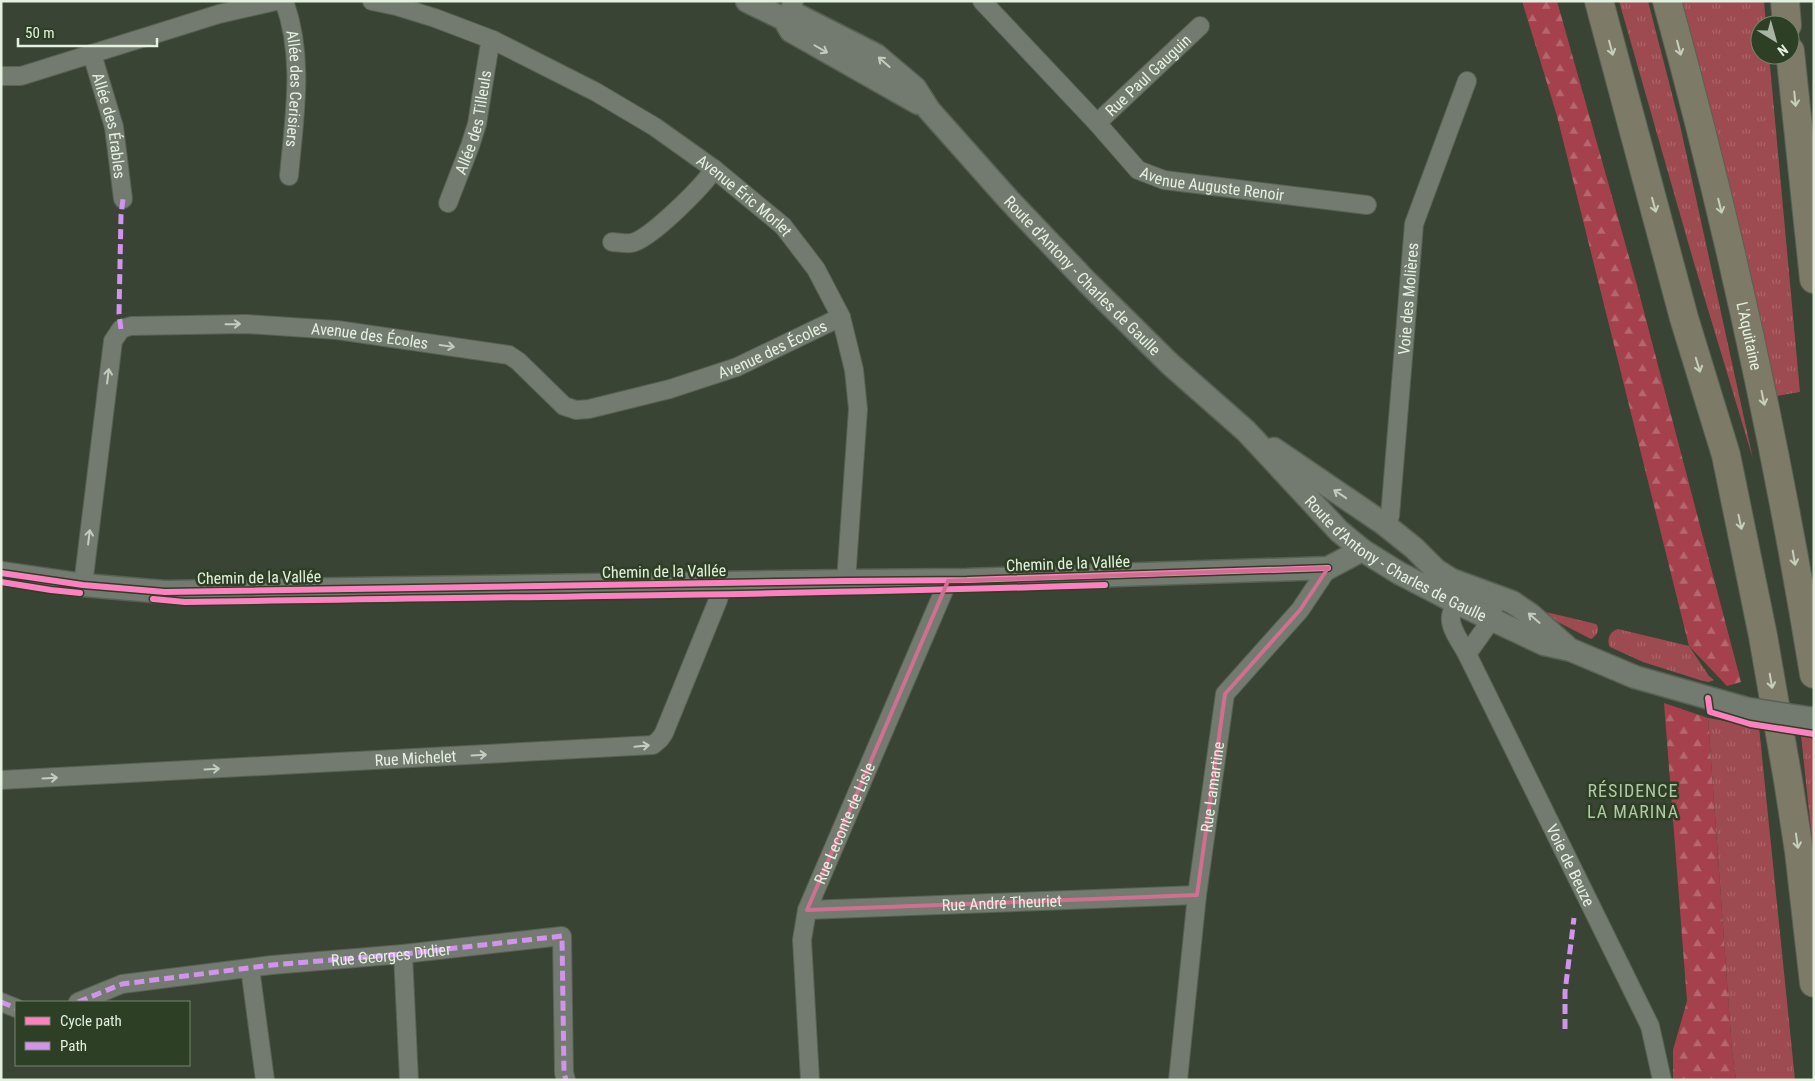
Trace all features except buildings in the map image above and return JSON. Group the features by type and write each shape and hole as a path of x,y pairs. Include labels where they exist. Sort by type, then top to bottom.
{"highway":[{"path":"1599,1 1684,318 1726,455 1763,636 1788,780 1799,851 1814,983"},
{"name":"L'Aquitaine","path":"1667,1 1748,325 1778,472 1814,674"},
{"path":"1785,1 1786,15"},
{"path":"1791,65 1814,279"}],"street":[{"path":"1,76 21,76 92,54 219,7 276,1"},
{"name":"Allée des Cerisiers","path":"284,1 296,51 297,83 289,176"},
{"name":"Avenue Éric Morlet","path":"372,1 435,18 492,40 596,92 655,127 714,168 783,226 816,269 841,317 854,370 858,408 846,580"},
{"name":"Route d'Antony - Charles de Gaulle","path":"747,1 789,10 791,31 930,110 1009,200 1087,282 1170,364 1246,432 1301,492 1361,549 1470,593 1512,602 1531,615 1571,650"},
{"name":"Avenue Auguste Renoir","path":"982,1 1138,170 1164,180 1367,205"},
{"name":"Rue Paul Gauguin","path":"1097,124 1200,26"},
{"name":"Allée des Tilleuls","path":"448,203 477,124 488,50 492,40"},
{"name":"Allée des Érables","path":"92,54 114,127 123,199"},
{"name":"Voie des Molières","path":"1383,524 1390,516 1414,224 1467,82"},
{"path":"612,242 632,243 659,227 708,179 714,168"},
{"name":"Avenue des Écoles","path":"83,585 113,341 121,329 131,326 246,324 337,330 509,355 518,361 564,406 576,410 589,409 670,389 737,367 841,317"},
{"name":"Route d'Antony - Charles de Gaulle","path":"1246,432 1383,524 1414,548 1436,570 1470,593 1492,619 1544,644 1571,650 1635,677 1748,709 1814,719"},
{"path":"1362,521 1383,524 1389,541 1382,553 1361,549 1362,521"},
{"name":"Rue Lamartine","path":"1178,1080 1198,895 1225,694 1300,610 1328,568 1361,549"},
{"name":"Chemin de la Vallée","path":"1,573 83,585 165,592 722,584 846,580 948,581 1328,568"},
{"name":"Rue Leconte de Lisle","path":"810,1080 802,940 807,910 948,581"},
{"name":"Rue Michelet","path":"1,780 653,745 664,733 718,600 722,584"},
{"path":"1467,654 1492,619 1493,612 1492,601 1470,593"},
{"name":"Voie de Beuze","path":"1470,593 1450,612 1451,624 1650,1026 1662,1080"},
{"name":"Rue André Theuriet","path":"807,910 1198,895"},
{"name":"Rue Georges Didier","path":"80,1001 122,984 197,973 403,954 562,936 564,1073 566,1080"},
{"path":"403,954 409,1080"},
{"path":"250,968 265,1080"},
{"path":"1,1002 15,1008"}],"highlighted area":[{"path":"1328,568 1300,610 1225,694 1197,895 807,910 948,581"}],"green space":[{"path":"1522,1 1557,1 1638,289 1741,682 1727,686 1689,646 1557,116"},
{"path":"1619,1 1648,1 1680,125 1753,459 1694,263"},
{"path":"1674,1 1764,1 1765,15 1750,15 1750,65 1770,65 1800,392 1777,396"},
{"path":"1546,612 1596,624 1598,628 1597,633 1591,639 1546,616"},
{"path":"1618,629 1689,646 1709,676 1714,680 1709,682 1703,681 1643,662 1610,647 1608,642 1610,636"},
{"path":"1664,703 1708,718 1732,1051 1736,1080 1673,1080 1673,1050 1687,1001"},
{"path":"1708,718 1759,727 1795,1080 1736,1080 1732,1051"},
{"path":"1801,735 1812,736 1814,748 1814,859"}],"marked path":[{"path":"121,329 119,314 123,199"},
{"path":"1565,1029 1565,992 1574,918"},
{"path":"80,1001 122,984 272,965 403,954 562,936 564,1073 566,1080"},
{"path":"1,1002 15,1008"}],"cycle path":[{"path":"1,573 83,585 165,592 967,580 1328,568"},
{"path":"1,582 80,593"},
{"path":"153,599 185,602 875,591 1105,585"},
{"path":"1708,698 1710,712 1750,724 1814,734"}],"district":[{"name":"RÉSIDENCE LA MARINA","path":"1633,801"}]}
